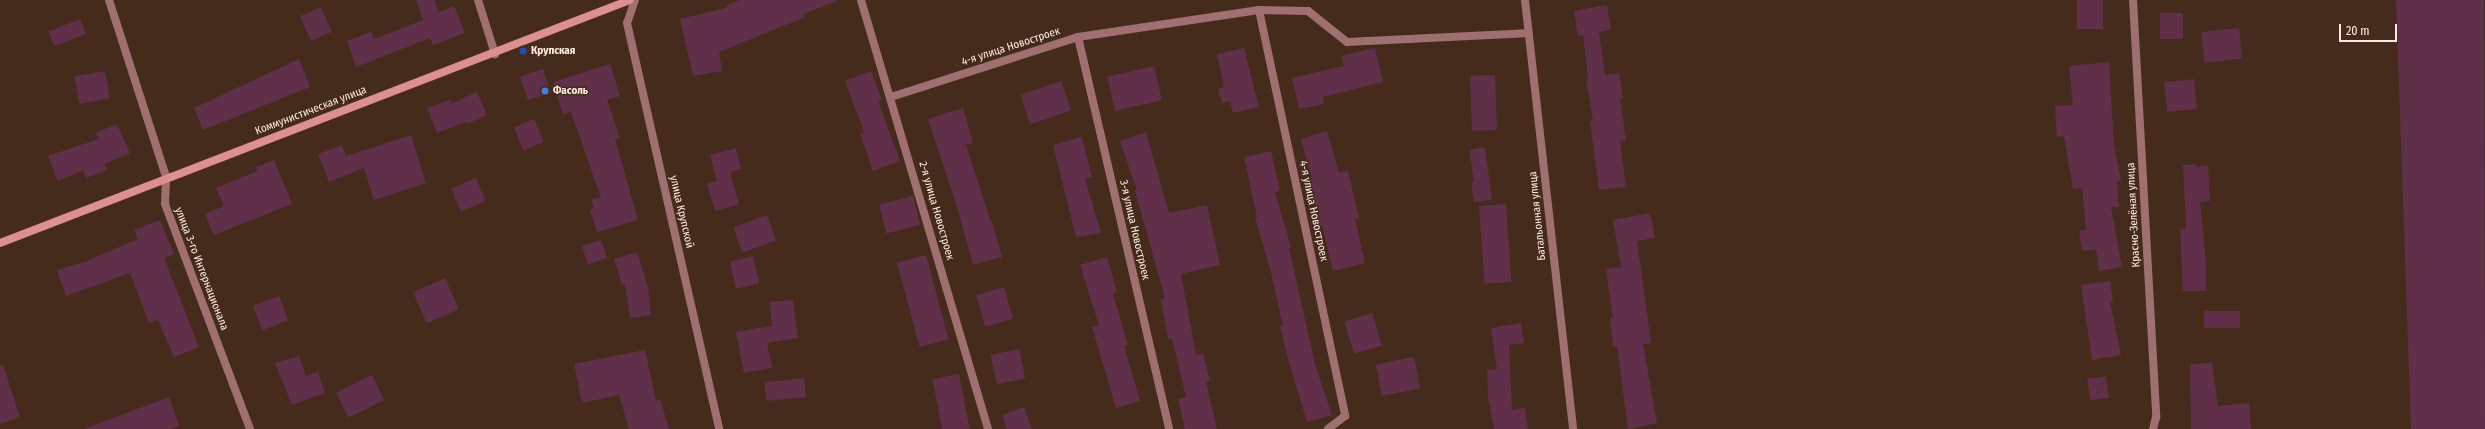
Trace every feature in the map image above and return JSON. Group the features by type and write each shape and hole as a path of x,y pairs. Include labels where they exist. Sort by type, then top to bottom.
{"main road":[{"name":"Коммунистическая улица","path":"0,243 166,177 495,54 630,0"}],"street":[{"name":"улица 3-го Интернационала","path":"108,0 166,177 165,204 250,429"},
{"path":"478,0 495,54"},
{"name":"улица Крупской","path":"635,0 627,23 719,429"},
{"name":"2-я улица Новостроек","path":"861,0 891,97 988,429"},
{"name":"Батальонная улица","path":"1525,0 1573,429"},
{"name":"Красно-Зелёная улица","path":"2133,0 2156,417 2152,429"},
{"name":"4-я улица Новостроек","path":"891,97 1078,37 1259,10 1308,11 1347,42 1529,33"},
{"name":"4-я улица Новостроек","path":"1259,10 1345,416 1328,429"},
{"name":"3-я улица Новостроек","path":"1078,37 1169,429"}],"building":[{"path":"416,0 434,0 439,12 454,6 465,33 433,45 430,38 356,67 347,41 371,32 374,39 423,20"},
{"path":"740,0 837,1 803,14 805,17 719,52 722,71 693,76 680,19 726,8 725,6"},
{"path":"2077,0 2103,0 2103,29 2077,29"},
{"path":"2396,0 2484,0 2485,429 2411,429"},
{"path":"1607,5 1611,30 1599,32 1605,75 1619,73 1623,98 1620,98 1626,140 1620,141 1626,187 1599,190 1590,121 1593,121 1586,78 1588,78 1583,35 1578,36 1574,11"},
{"path":"321,7 332,32 311,41 300,16"},
{"path":"2160,13 2183,13 2183,39 2160,39"},
{"path":"80,19 86,34 54,47 48,32"},
{"path":"2239,28 2242,59 2204,63 2201,32"},
{"path":"1244,48 1259,107 1233,113 1230,101 1222,103 1218,89 1224,87 1217,54"},
{"path":"1375,48 1383,82 1323,97 1324,104 1299,109 1292,78 1344,66 1341,56"},
{"path":"299,59 310,87 203,130 194,108"},
{"path":"2109,62 2114,145 2121,181 2117,181 2119,207 2111,207 2122,267 2099,271 2096,249 2082,251 2079,231 2086,230 2082,188 2073,189 2064,136 2057,137 2055,106 2073,105 2069,66"},
{"path":"610,64 620,96 607,100 620,138 615,139 638,220 597,232 590,210 594,208 591,199 601,198 571,112 563,114 553,82"},
{"path":"1154,66 1162,100 1115,111 1107,77"},
{"path":"543,69 551,93 528,100 520,76"},
{"path":"105,71 110,99 79,104 74,76"},
{"path":"871,71 882,100 878,101 900,161 873,171 860,134 864,132 845,81"},
{"path":"1495,75 1497,130 1472,131 1470,76"},
{"path":"2194,79 2197,109 2167,112 2164,82"},
{"path":"1061,81 1071,110 1030,124 1020,95"},
{"path":"477,92 487,115 467,124 466,122 437,133 427,108 449,100 451,104"},
{"path":"963,108 973,143 966,145 991,222 992,221 1002,257 973,265 958,210 928,119"},
{"path":"534,119 544,142 524,151 514,128"},
{"path":"117,124 130,153 105,164 107,170 86,178 83,170 58,181 48,156 99,139 96,133"},
{"path":"1327,131 1339,173 1348,171 1359,218 1355,219 1365,263 1333,271 1322,226 1320,227 1309,180 1312,179 1301,139"},
{"path":"1146,132 1169,213 1207,205 1220,265 1181,274 1196,355 1203,353 1210,381 1206,382 1217,429 1185,429 1178,399 1186,397 1172,338 1168,339 1161,299 1165,298 1135,191 1137,191 1120,141"},
{"path":"411,135 426,183 374,200 364,168 329,182 318,154 342,145 346,156"},
{"path":"1082,137 1092,177 1085,179 1101,233 1076,237 1053,145"},
{"path":"1485,147 1492,200 1474,202 1471,182 1474,182 1469,150"},
{"path":"736,148 741,169 730,172 739,204 715,211 707,184 717,181 710,155"},
{"path":"1271,151 1280,191 1275,192 1291,247 1289,248 1315,364 1332,415 1307,422 1288,359 1280,326 1283,326 1271,272 1255,218 1257,217 1244,157"},
{"path":"274,160 292,204 214,235 205,214 224,206 216,188 258,171 256,167"},
{"path":"2195,164 2196,167 2208,166 2210,201 2200,202 2206,263 2206,291 2183,291 2180,229 2186,228 2183,165"},
{"path":"476,178 486,201 461,212 451,189"},
{"path":"913,196 920,225 886,234 879,204"},
{"path":"1506,204 1511,282 1485,284 1479,206"},
{"path":"1650,213 1655,238 1637,241 1651,343 1643,344 1657,423 1628,429 1617,346 1613,347 1610,318 1613,318 1606,269 1621,267 1613,220"},
{"path":"767,215 776,240 742,253 733,227"},
{"path":"160,220 174,254 164,258 199,347 174,357 158,320 149,323 130,273 66,296 57,270 82,263 138,239 134,230"},
{"path":"601,240 607,258 588,264 582,246"},
{"path":"637,252 648,287 651,315 630,318 625,284 622,285 614,259"},
{"path":"926,255 949,339 920,347 897,263"},
{"path":"753,256 759,283 736,289 730,261"},
{"path":"1107,257 1117,292 1113,294 1128,345 1124,346 1140,401 1116,408 1092,327 1099,325 1080,265"},
{"path":"445,278 459,309 427,323 413,292"},
{"path":"2110,281 2113,302 2110,302 2121,355 2092,360 2081,285"},
{"path":"1004,287 1013,319 985,327 976,295"},
{"path":"279,296 288,320 262,330 253,306"},
{"path":"793,300 798,338 767,343 772,368 744,373 736,332 772,326 770,302"},
{"path":"2204,311 2240,311 2240,328 2204,328"},
{"path":"1372,313 1382,346 1354,354 1344,321"},
{"path":"1521,323 1524,343 1509,345 1512,410 1525,408 1528,429 1494,429 1488,396 1487,370 1497,369 1491,328"},
{"path":"1019,349 1025,378 997,384 991,355"},
{"path":"645,350 656,401 660,399 669,429 629,429 619,395 582,403 574,364"},
{"path":"299,356 306,376 318,372 325,393 292,405 275,363"},
{"path":"1414,357 1420,388 1382,396 1376,364"},
{"path":"2212,363 2218,406 2249,403 2251,429 2191,429 2190,364"},
{"path":"0,365 3,365 20,417 0,424"},
{"path":"959,374 970,429 942,429 932,379"},
{"path":"372,375 384,400 348,418 336,393"},
{"path":"2106,376 2109,398 2090,400 2087,379"},
{"path":"804,378 806,397 766,401 764,382"},
{"path":"169,397 179,426 170,429 84,429"},
{"path":"1024,407 1032,429 1007,429 1002,415"}],"place":[{"name":"Крупская","path":"523,51"},
{"name":"Фасоль","path":"545,91"}]}
